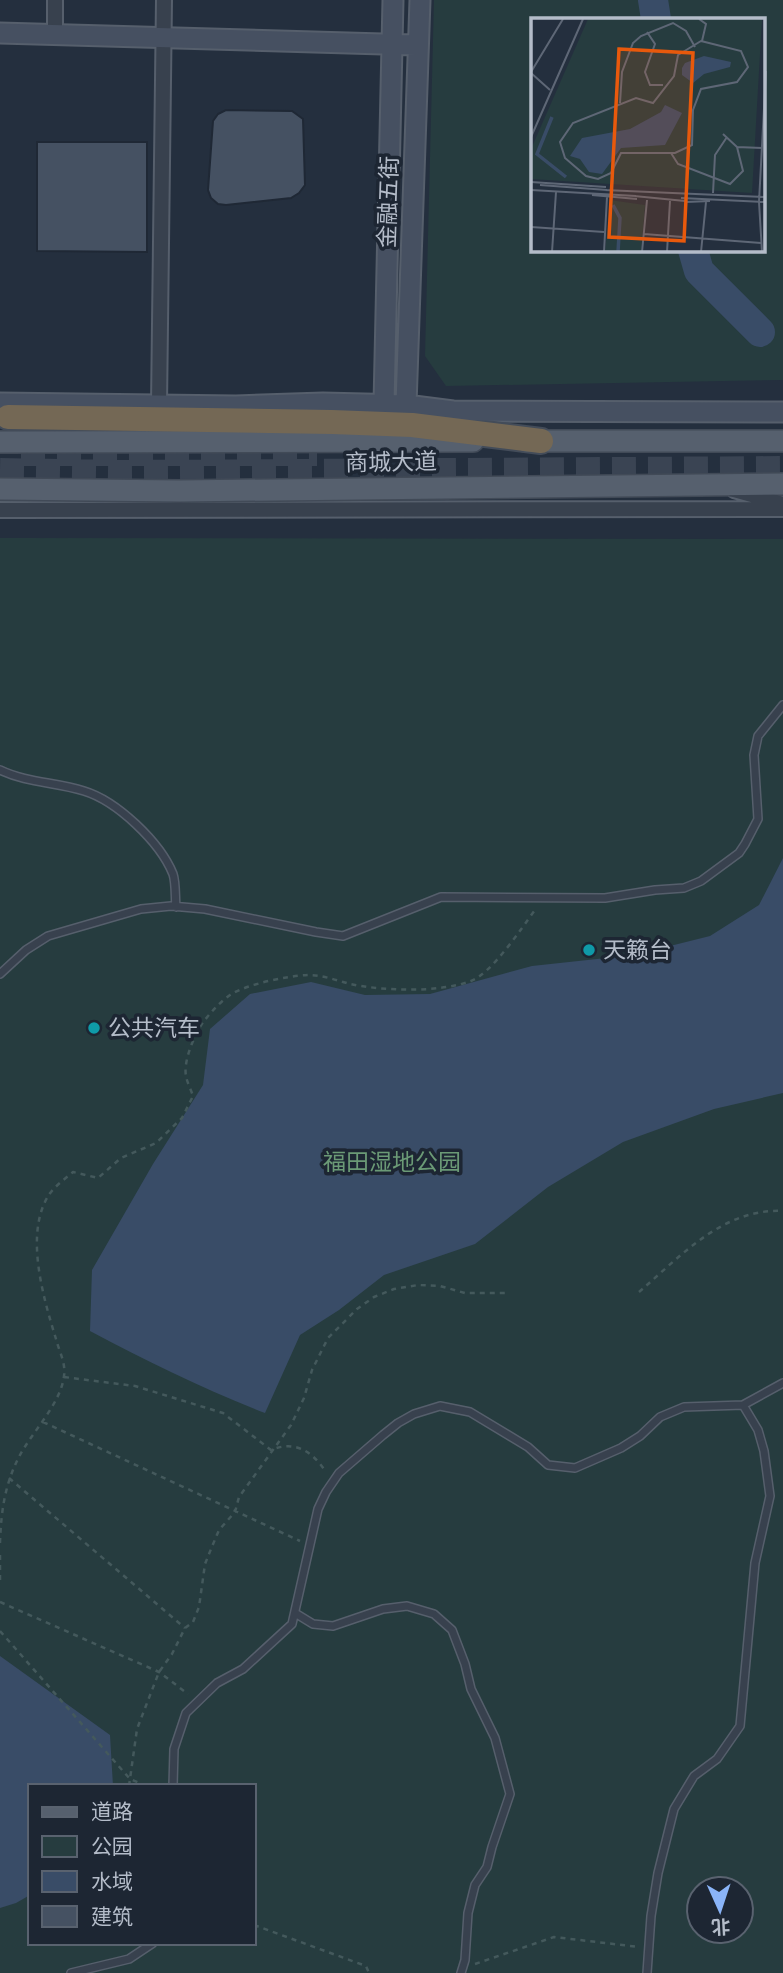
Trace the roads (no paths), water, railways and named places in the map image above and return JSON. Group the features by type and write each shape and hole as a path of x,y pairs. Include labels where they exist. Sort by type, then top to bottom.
{"highway":[{"path":"4,410 412,425 541,441"}],"main road":[{"name":"商城大道","path":"0,442 783,441"},
{"name":"商城大道","path":"0,489 180,491 783,484"}],"street":[{"path":"55,0 55,36"},
{"path":"159,405 164,0"},
{"name":"金融五街","path":"384,404 393,0"},
{"name":"金融五街","path":"406,405 420,0"},
{"path":"0,33 417,45"},
{"path":"4,410 323,403 406,405 453,411 783,412"},
{"path":"716,484 783,507"},
{"path":"0,510 783,507"}],"lane":[{"path":"0,974 26,950 48,936 141,909 176,906 218,911 343,936 441,897 605,898 684,888 701,881 739,853 758,819 754,755 758,736 783,705"},
{"path":"0,770 37,783 85,791 104,799 121,811 159,852 173,876 176,906"},
{"path":"173,1784 174,1749 186,1713 217,1683 243,1669 267,1649 292,1624 318,1509 338,1473 398,1423 414,1414 440,1406 470,1412 528,1447 548,1465 575,1468 621,1448 640,1436 660,1417 684,1407 743,1405 783,1382"},
{"path":"647,1973 651,1916 658,1873 674,1809 694,1776 718,1759 740,1727 754,1563 770,1496 769,1476 758,1430 743,1405"},
{"path":"295,1613 313,1624 333,1626 383,1609 407,1606 434,1614 452,1630 471,1689 495,1738 510,1794 487,1867 472,1894 462,1971"},
{"path":"71,1973 129,1959 150,1945"}],"water":[{"path":"783,858 783,1093 714,1109 623,1142 548,1187 475,1244 384,1275 339,1310 300,1335 265,1413 176,1375 90,1331 92,1270 153,1164 203,1085 210,1029 250,994 311,982 365,995 430,994 532,966 634,955 710,936 759,905"},
{"path":"0,1656 110,1735 113,1784 28,1784 28,1896 0,1908"}],"waterway":[{"path":"653,0 656,18"},
{"path":"694,252 699,271 760,332"}],"tunnel":[{"path":"21,454 317,454"},
{"path":"0,470 121,472 783,468"}],"place":[{"name":"天籁台","path":"589,950"},
{"name":"公共汽车","path":"94,1028"}],"park label":[{"name":"福田湿地公园","path":"392,1162"}]}
